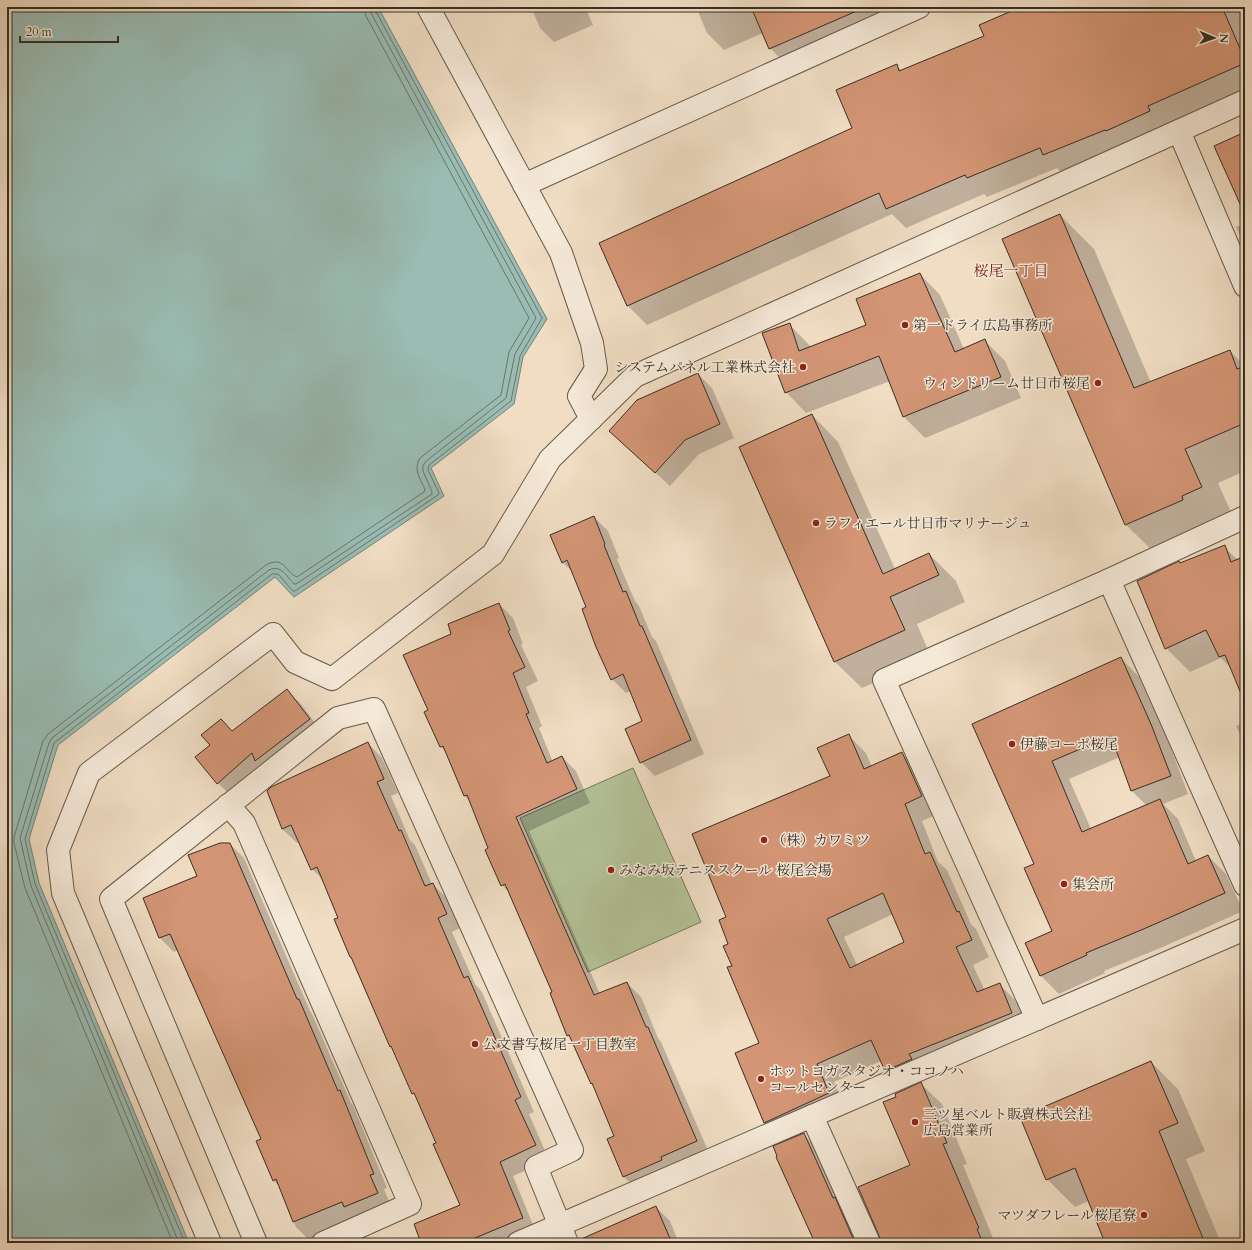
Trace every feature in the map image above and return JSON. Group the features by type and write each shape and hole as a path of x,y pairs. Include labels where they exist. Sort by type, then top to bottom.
{"street":[{"path":"428,7 561,253 592,343 596,369 579,396 591,419"},
{"path":"524,185 918,7"},
{"path":"210,1243 63,893 58,850 89,773 273,634 294,662 332,679 493,554 550,459 635,376 1245,101"},
{"path":"1179,131 1245,286"},
{"path":"1037,1019 884,680 1109,580 1245,517"},
{"path":"1109,580 1245,885"},
{"path":"256,1243 111,899 338,718 374,708 572,1150 536,1167 564,1234"},
{"path":"228,805 244,823 410,1204 353,1237 323,1243"},
{"path":"518,1243 564,1234 812,1116 1245,929"},
{"path":"812,1116 868,1243"}],"green space":[{"name":"みなみ坂テニススクール 桜尾会場","path":"633,768 701,922 588,972 520,818"}],"water":[{"path":"7,7 378,7 547,319 523,357 514,404 431,468 444,496 294,597 275,577 58,745 29,839 39,883 189,1243 7,1243"}],"building":[{"path":"751,7 866,7 769,49"},
{"path":"1021,7 1222,7 1245,63 1148,106 1150,111 1106,131 1105,130 1043,155 1040,148 967,178 965,175 886,209 879,193 627,306 599,243 852,128 836,90 897,64 899,71 984,36 979,25"},
{"path":"1245,132 1245,215 1214,146"},
{"name":"ウィンドリーム廿日市桜尾","path":"1060,214 1134,388 1230,350 1237,369 1245,366 1245,423 1185,449 1202,487 1182,496 1183,500 1125,525 1002,239"},
{"path":"920,273 955,352 985,339 1001,377 903,417 879,356 785,393 762,333 790,323 799,351 866,325 856,299"},
{"path":"698,373 720,424 685,440 655,473 609,431 637,400"},
{"name":"ラフィエール廿日市マリナージュ","path":"812,414 883,574 929,553 939,575 890,597 905,630 834,662 739,447"},
{"path":"594,516 623,592 626,591 691,740 640,763 625,729 642,721 623,674 611,680 596,647 582,609 586,607 567,560 562,563 550,535"},
{"path":"1225,545 1231,562 1245,556 1244,701 1225,655 1219,657 1206,630 1165,649 1137,581 1179,561 1180,563"},
{"path":"499,603 510,630 508,631 525,667 513,673 529,713 526,714 547,763 562,756 577,789 516,817 594,995 627,982 697,1141 661,1157 662,1160 623,1177 607,1139 614,1136 592,1083 591,1084 569,1035 567,1036 550,993 552,992 505,884 501,886 485,850 488,848 467,795 464,796 443,746 440,747 424,712 428,710 403,655 451,634 448,624"},
{"path":"1121,657 1151,724 1171,776 1131,791 1111,736 1052,761 1082,832 1160,799 1188,864 1208,855 1225,893 1086,953 1087,955 1040,976 1025,943 1052,931 1024,868 1034,864 972,724"},
{"path":"287,689 310,719 255,761 252,753 217,784 195,757 210,745 201,735 221,719 232,731"},
{"path":"849,734 864,769 902,752 922,796 905,804 925,854 930,852 957,912 959,911 972,940 956,947 977,992 1000,983 1012,1013 909,1054 912,1059 885,1071 871,1040 817,1064 829,1093 764,1123 735,1053 759,1043 727,967 732,966 723,946 728,944 719,920 726,917 692,834 830,776 817,748","holes":["883,893 904,942 850,968 827,919"]},
{"path":"368,742 384,779 377,782 399,831 401,830 425,886 433,883 447,914 438,918 464,978 468,976 521,1097 515,1100 536,1145 500,1162 523,1218 463,1243 421,1243 414,1224 460,1205 433,1144 436,1143 414,1093 412,1094 350,957 334,919 338,918 317,867 311,870 291,825 282,829 267,791 271,787"},
{"path":"220,843 230,843 297,999 299,999 338,1091 340,1090 374,1174 370,1175 378,1193 344,1207 342,1202 293,1222 276,1179 273,1181 256,1141 261,1139 170,934 159,938 143,898 197,876 188,855"},
{"path":"1151,1061 1178,1123 1159,1131 1205,1243 1105,1243 1075,1168 1046,1180 1020,1117"},
{"path":"921,1082 947,1143 943,1144 979,1228 977,1229 983,1243 881,1243 858,1187 910,1165 883,1102 896,1097 895,1094"},
{"path":"804,1133 833,1198 835,1197 855,1243 815,1243 776,1157 777,1156 773,1146"},
{"path":"656,1206 672,1243 579,1243 579,1240"}],"place":[{"name":"第一ドライ広島事務所","path":"905,325"},
{"name":"システムパネル工業株式会社","path":"803,367"},
{"name":"ウィンドリーム廿日市桜尾","path":"1098,383"},
{"name":"ラフィエール廿日市マリナージュ","path":"816,523"},
{"name":"伊藤コーポ桜尾","path":"1012,744"},
{"name":"（株）カワミツ","path":"764,840"},
{"name":"みなみ坂テニススクール 桜尾会場","path":"611,870"},
{"name":"集会所","path":"1064,884"},
{"name":"公文書写桜尾一丁目教室","path":"475,1044"},
{"name":"ホットヨガスタジオ・ココノハ コールセンター","path":"761,1079"},
{"name":"三ツ星ベルト販賣株式会社 広島営業所","path":"915,1122"},
{"name":"マツダフレール桜尾寮","path":"1144,1215"}],"district":[{"name":"桜尾一丁目","path":"1011,271"}]}
